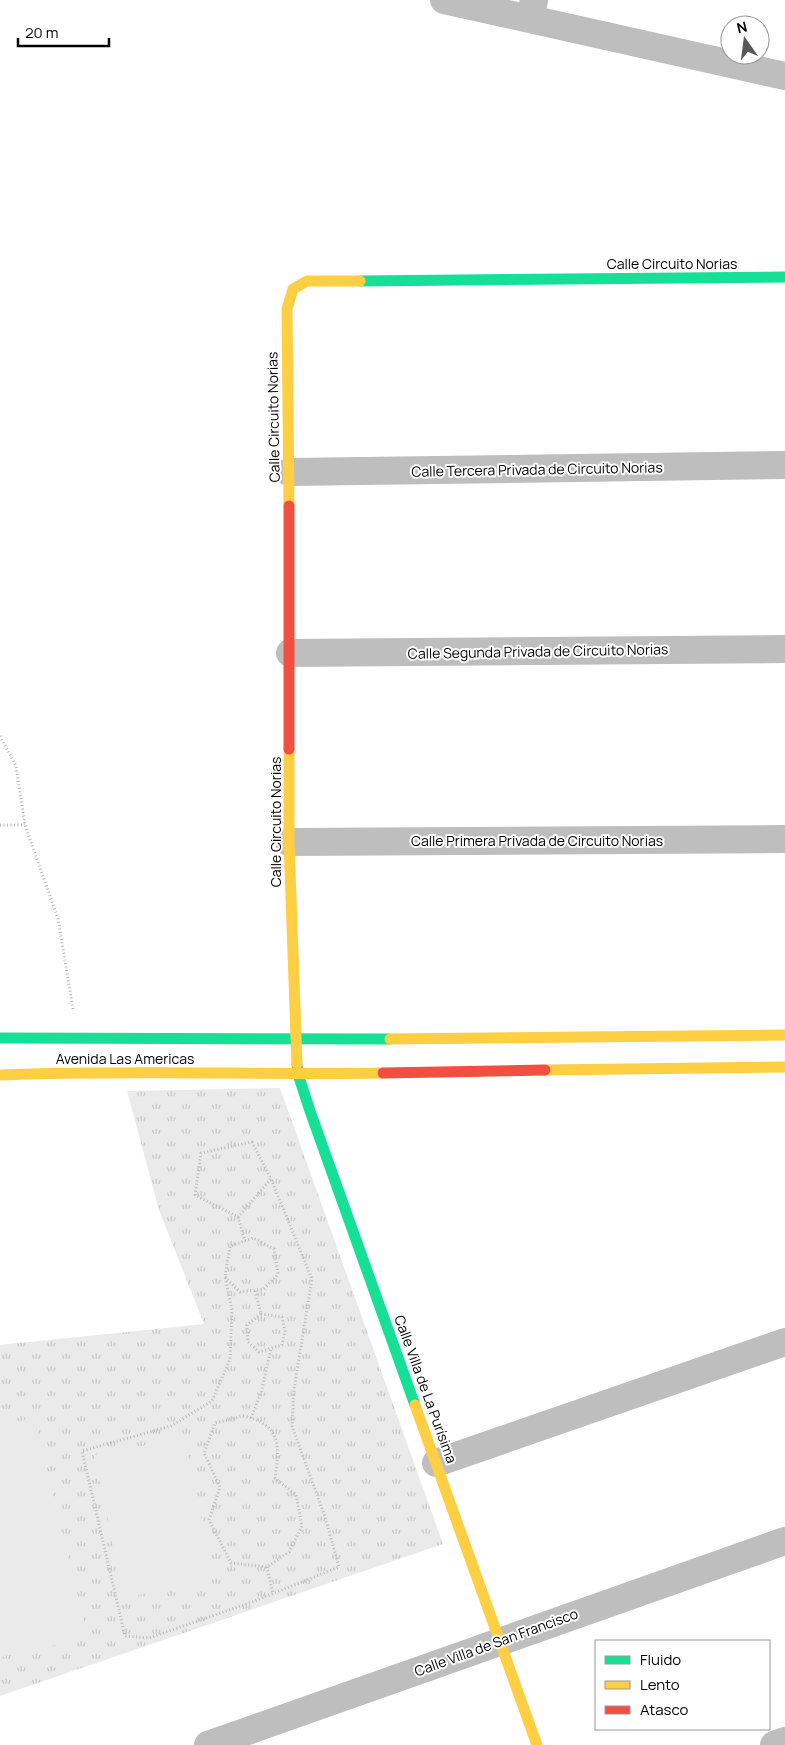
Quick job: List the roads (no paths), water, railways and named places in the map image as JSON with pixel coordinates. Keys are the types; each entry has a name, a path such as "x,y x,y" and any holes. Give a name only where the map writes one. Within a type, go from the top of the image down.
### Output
{"street":[{"path":"444,0 532,9 785,76"},
{"name":"Calle Circuito Norias","path":"295,1040 289,842 290,654 287,309 293,289 307,281 785,278"},
{"name":"Calle Tercera Privada de Circuito Norias","path":"289,472 785,465"},
{"name":"Calle Segunda Privada de Circuito Norias","path":"290,654 785,649"},
{"name":"Calle Primera Privada de Circuito Norias","path":"289,842 785,839"},
{"name":"Avenida Las Americas","path":"0,1038 295,1040 785,1035"},
{"name":"Calle Villa de La Purísima","path":"295,1040 298,1074 310,1112 537,1745"},
{"name":"Avenida Las Americas","path":"0,1075 80,1072 251,1072 298,1074 785,1067"},
{"path":"436,1463 785,1342"},
{"name":"Calle Villa de San Francisco","path":"208,1745 785,1540"},
{"path":"774,1745 785,1741"}]}
